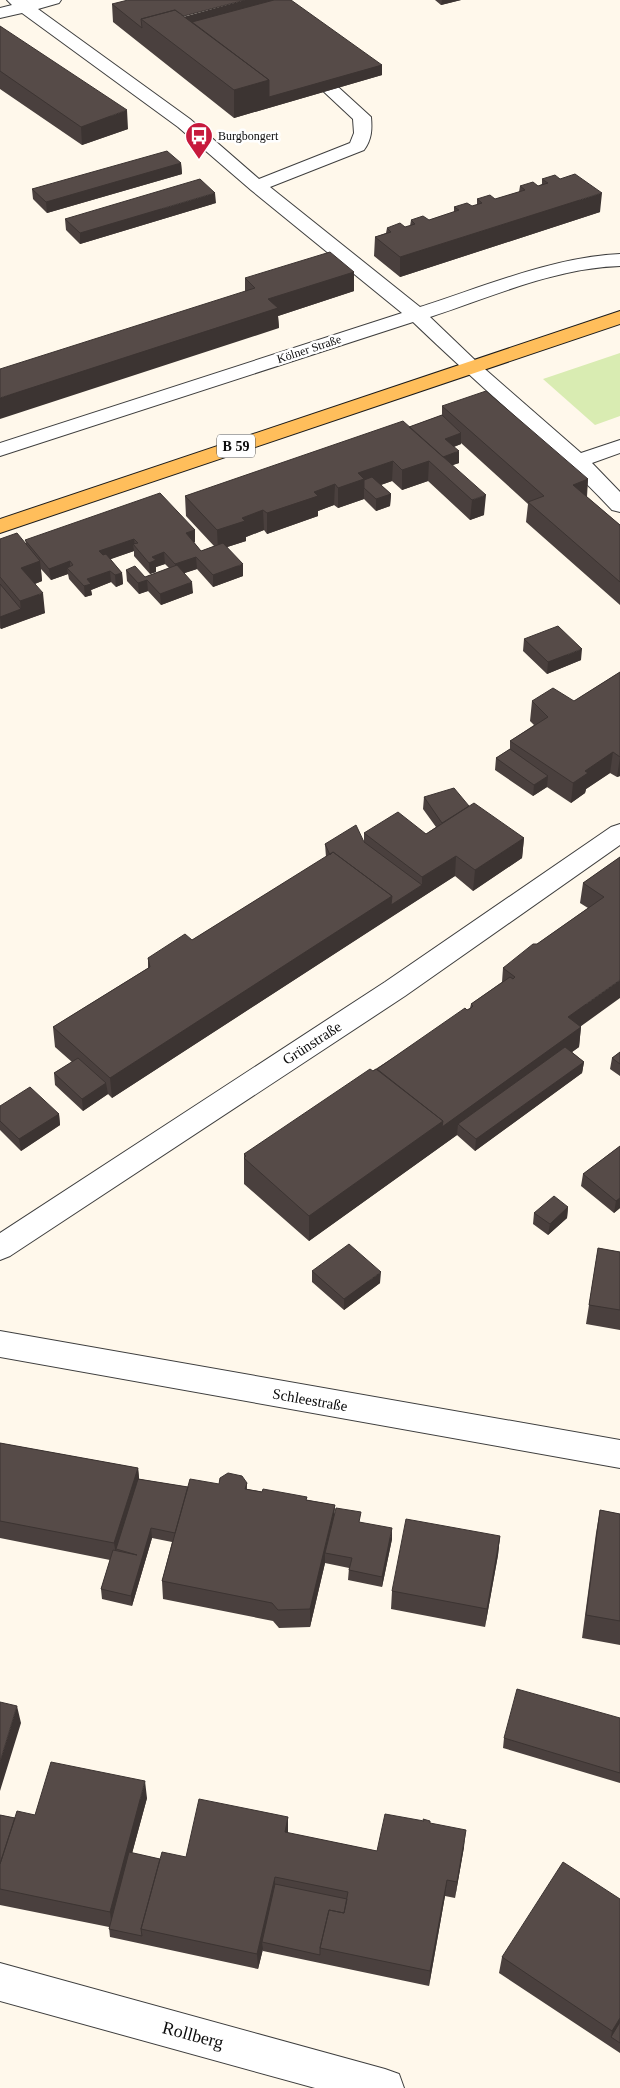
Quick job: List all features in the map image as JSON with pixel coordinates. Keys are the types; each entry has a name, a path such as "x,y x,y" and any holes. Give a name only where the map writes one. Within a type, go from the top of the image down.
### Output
{"main road":[{"name":"B 59","path":"0,526 620,317"}],"street":[{"path":"0,13 19,3 53,0"},
{"path":"19,3 184,123 257,186 416,314 471,366 578,461 620,505"},
{"path":"257,186 358,146 363,133 362,118 331,90"},
{"name":"Kölner Straße","path":"0,450 529,278 593,261 620,260"},
{"path":"578,461 620,446"},
{"name":"Grünstraße","path":"0,1248 394,989 620,833"},
{"name":"Schleestraße","path":"0,1344 620,1454"},
{"name":"Rollberg","path":"0,1982 385,2088"}],"green space":[{"path":"620,353 620,416 595,425 543,379"}],"building":[{"path":"128,0 245,0 184,16 175,10 141,19 142,28 112,4"},
{"path":"274,0 291,0 382,65 269,97 269,80 192,22"},
{"path":"175,10 269,80 234,90 141,19"},
{"path":"0,26 127,110 81,127 0,71"},
{"path":"167,151 181,163 46,202 32,189"},
{"path":"575,174 602,193 400,257 375,237 391,232 387,228 400,223 405,227 415,224 411,220 423,216 429,220 459,210 454,207 467,203 472,206 482,203 477,199 490,195 495,199 525,190 520,186 533,182 538,186 548,183 542,179 555,175 560,179"},
{"path":"200,179 215,193 80,233 65,219"},
{"path":"330,252 354,272 268,299 278,308 0,398 0,369 255,288 245,278"},
{"path":"486,391 588,479 573,485 620,525 620,582 528,502 544,496 442,406"},
{"path":"442,415 461,433 445,439 459,451 443,457 409,427"},
{"path":"403,421 486,495 472,500 429,461 402,470 393,461 358,473 364,479 338,488 335,484 314,492 318,496 267,513 263,510 242,518 245,521 217,530 185,496"},
{"path":"372,477 391,494 376,499 364,488 364,480"},
{"path":"160,493 195,530 186,533 201,551 223,543 243,564 213,575 196,557 175,564 164,552 152,557 156,560 149,563 133,544 138,543 134,539 99,551 103,555 106,554 122,573 115,575 110,571 87,579 91,584 84,586 67,568 73,565 70,561 49,569 25,540"},
{"path":"17,533 40,561 21,568 43,593 20,601 0,577 0,539"},
{"path":"177,565 192,582 160,594 147,580 138,583 126,570 135,566 145,577"},
{"path":"0,584 21,609 0,617"},
{"path":"558,626 582,649 548,662 524,639"},
{"path":"620,672 620,757 613,752 585,771 588,773 573,783 510,741 548,717 532,701 553,688 574,701"},
{"path":"510,749 548,776 534,785 496,758"},
{"path":"454,788 469,806 442,823 424,797"},
{"path":"474,803 524,838 475,870 456,856 422,877 364,833 398,812 426,834"},
{"path":"356,825 364,842 422,885 391,905 392,896 333,852 330,855 325,844"},
{"path":"333,852 392,896 110,1078 53,1027 150,967 148,958 185,934 192,940"},
{"path":"620,857 620,980 568,1017 581,1027 442,1127 443,1121 377,1069 465,1008 467,1010 471,1008 473,1006 471,1004 510,977 513,979 515,977 503,968 533,944 537,944 604,897 583,883"},
{"path":"565,1047 584,1062 476,1139 458,1124"},
{"path":"620,1052 620,1064 612,1058"},
{"path":"78,1058 106,1083 82,1099 54,1073"},
{"path":"370,1069 373,1071 376,1069 443,1121 309,1216 244,1158 246,1156 244,1154"},
{"path":"30,1087 59,1114 19,1139 0,1121 0,1106"},
{"path":"620,1146 620,1198 616,1201 583,1174"},
{"path":"554,1196 568,1207 550,1224 534,1213"},
{"path":"349,1244 381,1272 344,1299 312,1271"},
{"path":"598,1248 620,1252 620,1310 589,1305"},
{"path":"0,1443 138,1468 114,1543 0,1521"},
{"path":"228,1473 242,1476 247,1483 245,1489 262,1492 263,1489 307,1497 306,1500 335,1505 310,1609 278,1610 272,1603 162,1581 190,1479 219,1484 220,1478"},
{"path":"138,1479 188,1487 175,1533 151,1528 131,1596 101,1589 113,1550 137,1555 116,1549"},
{"path":"336,1508 361,1512 359,1522 392,1528 382,1577 349,1570 352,1558 325,1553"},
{"path":"600,1510 620,1514 620,1621 586,1615"},
{"path":"406,1519 500,1536 487,1609 392,1591"},
{"path":"517,1689 620,1718 620,1773 504,1738"},
{"path":"0,1702 17,1706 0,1762"},
{"path":"51,1762 145,1781 110,1912 0,1889 0,1864 17,1811 35,1815"},
{"path":"199,1799 288,1817 285,1832 377,1851 385,1814 424,1821 423,1819 430,1821 430,1823 466,1830 457,1882 447,1880 430,1971 320,1948 329,1910 344,1913 348,1892 275,1877 257,1954 141,1929 162,1852 186,1857"},
{"path":"0,1815 15,1818 0,1864"},
{"path":"129,1852 160,1859 141,1929 142,1936 109,1929"},
{"path":"563,1862 620,1899 620,2018 612,2031 502,1957"},
{"path":"275,1884 347,1899 344,1913 329,1910 320,1955 262,1942"},
{"path":"620,2022 620,2043 611,2037"}],"place":[{"name":"Burgbongert","path":"199,160"}]}
